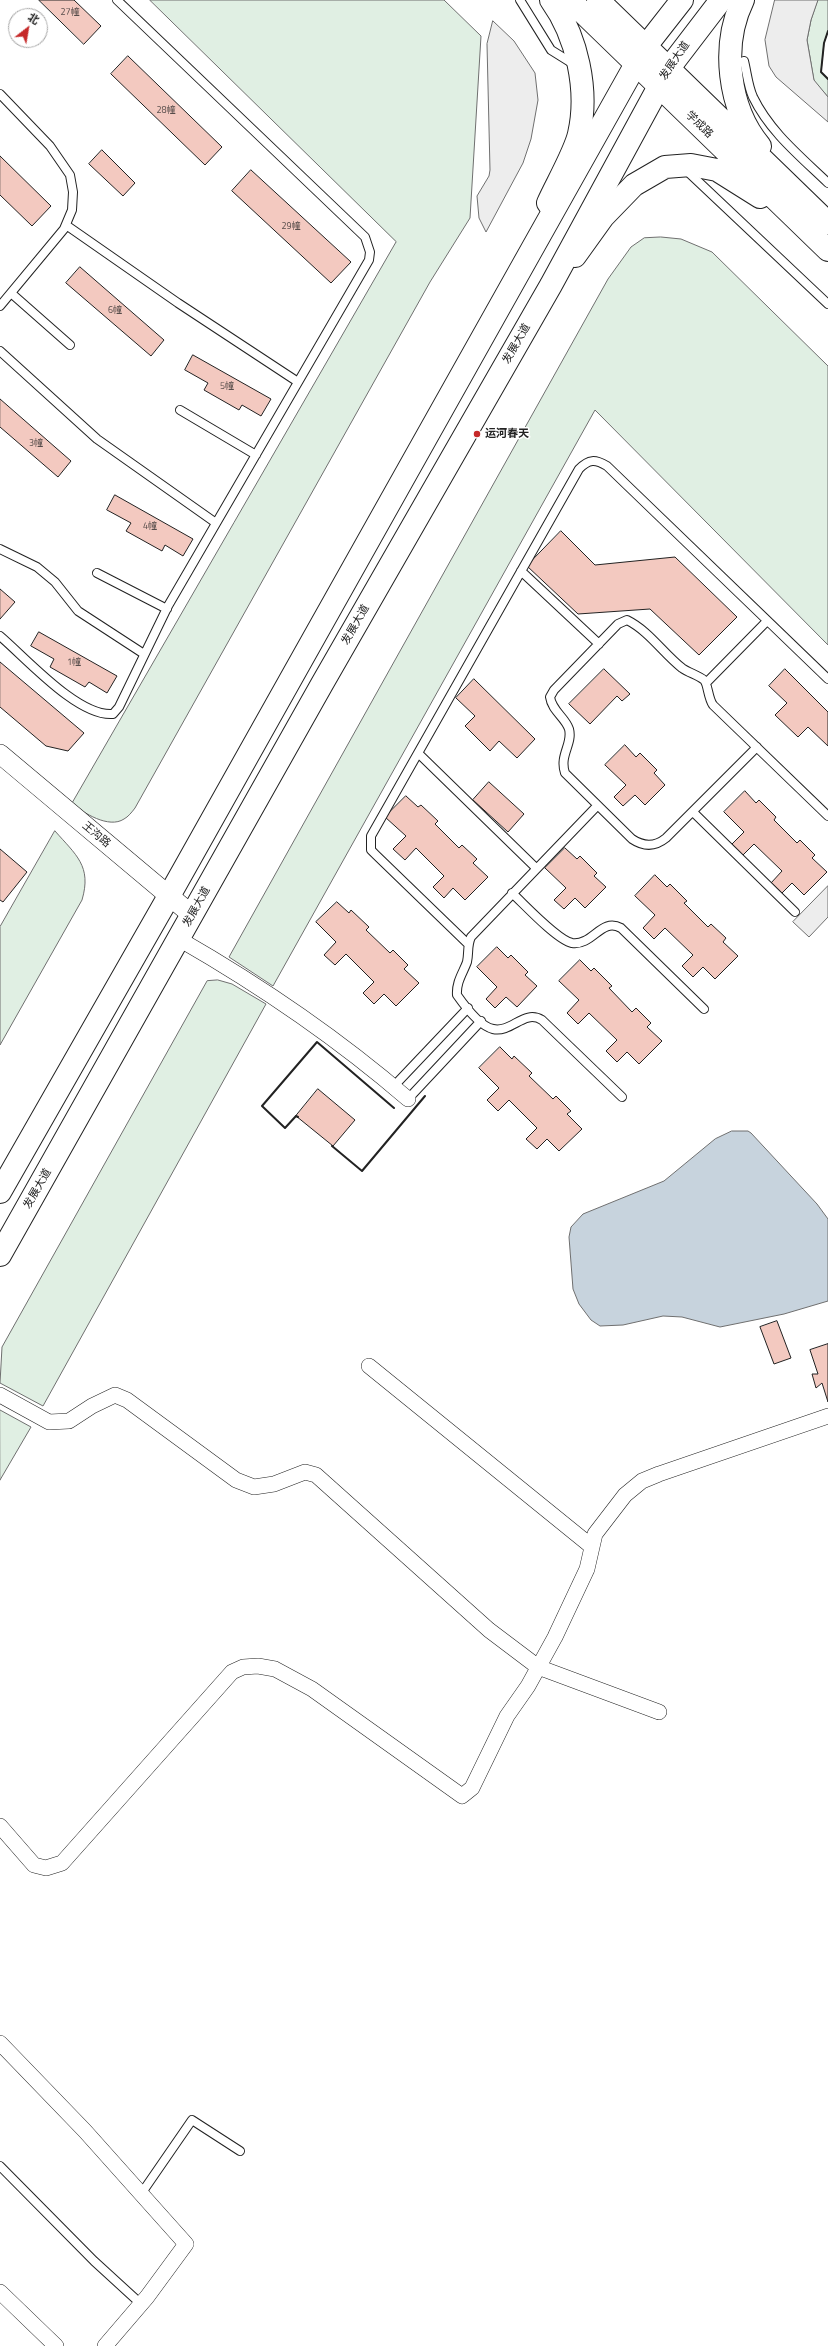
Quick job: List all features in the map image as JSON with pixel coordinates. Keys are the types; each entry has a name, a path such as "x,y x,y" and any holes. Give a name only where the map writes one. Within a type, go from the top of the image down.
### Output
{"main road":[{"path":"512,284 579,134 582,107 576,49 562,14 551,0"},
{"name":"学成路","path":"570,0 641,55 664,77 803,212 828,250"},
{"name":"学成路","path":"598,0 641,55"},
{"path":"0,1192 169,896 641,55 682,0"},
{"name":"发展大道","path":"0,1255 322,684 541,302 664,77 721,0"},
{"path":"743,0 731,43 734,94 755,140 803,212"},
{"path":"541,302 603,217 634,185 665,167 691,165 717,170 803,212"},
{"name":"学成路","path":"803,212 828,223"}],"street":[{"name":"王沟路","path":"0,754 192,915"},
{"path":"179,939 236,971 320,1028 408,1099"},
{"path":"369,1366 591,1546"},
{"path":"0,1395 49,1422 69,1421 92,1406 115,1395 127,1400 236,1480 254,1487 274,1484 305,1472 316,1475 489,1630 538,1667 659,1712"},
{"path":"0,1826 34,1865 46,1868 62,1863 232,1672 243,1667 258,1666 275,1669 312,1689 462,1796 472,1788 507,1716 528,1686 538,1667 587,1569 591,1546 595,1534 605,1518 625,1495 642,1481 659,1474 828,1416"},
{"path":"0,2043 85,2131 186,2244 141,2304 104,2346"},
{"path":"0,2292 56,2346"}],"lane":[{"path":"0,636 28,660 44,678 102,715 113,714 119,706 167,609 369,260 369,244 365,237 117,0"},
{"path":"520,0 551,50 579,67"},
{"path":"744,61 753,96 766,120 781,138 828,183"},
{"path":"0,94 50,146 70,175 73,192 72,210 66,225 0,306"},
{"path":"681,165 722,201 828,304"},
{"path":"66,225 178,303 298,382"},
{"path":"10,293 70,345"},
{"path":"0,351 98,439 216,523"},
{"path":"180,410 256,455"},
{"path":"468,944 376,855 369,842 371,836 579,469 587,461 596,460 607,466 828,679"},
{"path":"0,549 37,567 55,582 78,611 144,654"},
{"path":"521,571 599,644"},
{"path":"97,573 167,609"},
{"path":"706,683 683,669 637,624 627,620 618,624 554,690 550,697 555,711 569,729 569,736 564,753 563,765 565,773 632,839 640,844 659,844 757,748"},
{"path":"706,683 767,620"},
{"path":"706,683 708,697 713,705 828,816"},
{"path":"418,753 536,868"},
{"path":"597,806 476,930 468,944 467,961 456,988 457,995 468,1008 481,1021 493,1029 510,1027 522,1019 537,1017 622,1097"},
{"path":"693,812 795,912"},
{"path":"512,893 567,941 580,943 587,941 605,926 610,925 621,928 704,1009"},
{"path":"393,1087 468,1008"},
{"path":"408,1099 481,1021"},
{"path":"141,2194 192,2120 240,2151"},
{"path":"0,2166 94,2261 141,2304"}],"green space":[{"path":"150,0 444,0 481,36 470,218 430,282 135,808 125,818 118,822 111,822 89,815 72,803 396,242"},
{"path":"818,0 828,0 828,31 824,43 821,72 828,79 828,97 814,81 807,40 811,20"},
{"path":"661,237 681,239 712,252 828,366 828,645 595,410 273,986 229,957 608,279 631,247 644,238"},
{"path":"55,831 80,862 85,878 85,888 82,900 0,1045 0,927"},
{"path":"218,980 232,984 266,1004 43,1406 0,1383 2,1347 207,981"},
{"path":"0,1410 31,1427 0,1480"}],"shaded area":[{"path":"775,0 818,0 811,20 807,40 814,80 828,97 828,122 776,77 769,66 765,40"},
{"path":"493,21 514,41 535,73 538,100 531,139 523,163 486,232 479,218 477,196 489,176 490,170 487,44"},
{"path":"828,886 828,917 809,937 793,922"},
{"path":"732,1131 748,1131 751,1133 817,1204 828,1219 828,1301 784,1314 720,1327 682,1317 663,1316 623,1325 600,1326 591,1320 579,1304 573,1289 569,1237 571,1227 583,1214 664,1181 715,1139"}],"building":[{"path":"39,0 74,0 101,26 84,44"},
{"path":"128,56 222,147 205,165 111,74"},
{"path":"102,150 135,183 123,196 89,164"},
{"path":"0,156 51,206 32,226 0,195"},
{"path":"251,170 351,262 331,283 232,191"},
{"path":"80,267 164,340 151,356 66,283"},
{"path":"193,355 271,399 261,416 242,405 239,410 204,390 208,383 185,370"},
{"path":"0,399 71,461 58,477 0,427"},
{"path":"115,495 193,539 183,556 165,545 162,551 126,531 131,523 107,510"},
{"path":"561,531 595,565 675,557 737,617 699,655 650,609 578,614 527,566"},
{"path":"0,589 15,602 0,619"},
{"path":"39,632 117,676 107,693 89,682 85,687 50,667 54,659 31,646"},
{"path":"0,662 84,733 68,751 46,746 0,707"},
{"path":"604,669 630,694 622,701 617,696 590,724 569,704"},
{"path":"785,669 828,712 828,746 808,727 798,737 775,715 787,703 769,686"},
{"path":"474,679 535,739 517,758 499,741 490,751 465,726 475,716 456,698"},
{"path":"625,745 636,757 640,753 657,770 654,773 665,785 645,805 635,795 623,806 614,797 626,785 605,765"},
{"path":"489,782 524,814 508,832 473,800"},
{"path":"745,791 756,803 759,800 776,817 774,820 797,843 800,840 815,855 812,858 827,872 804,895 792,883 782,893 771,883 782,871 754,844 743,855 732,844 744,832 724,812"},
{"path":"406,796 418,807 421,805 438,821 435,824 459,848 462,845 477,859 473,863 488,877 465,900 453,888 444,898 433,887 444,876 416,848 405,860 393,849 406,836 385,817"},
{"path":"565,848 577,859 580,856 597,873 594,876 606,887 585,908 575,898 564,909 554,900 566,888 545,868"},
{"path":"0,849 27,872 3,902 0,900"},
{"path":"655,875 667,887 670,884 687,901 684,903 708,927 711,924 726,938 723,942 738,956 715,979 703,967 693,977 682,966 693,955 665,928 654,939 643,928 655,915 635,896"},
{"path":"337,902 349,913 351,910 369,927 366,930 390,953 393,950 408,965 404,969 419,983 396,1006 384,994 374,1004 363,993 374,982 346,954 335,965 324,955 336,942 316,922"},
{"path":"497,947 508,958 511,955 528,972 525,975 537,986 517,1007 506,997 495,1008 486,999 497,987 477,967"},
{"path":"580,960 591,971 594,968 612,986 609,988 632,1012 636,1008 651,1023 647,1027 662,1041 639,1064 627,1052 617,1062 606,1051 617,1040 589,1013 578,1024 567,1013 579,1000 559,981"},
{"path":"500,1047 512,1059 514,1056 532,1073 529,1076 553,1099 556,1096 571,1111 567,1114 582,1129 559,1151 547,1139 537,1149 526,1139 537,1128 509,1100 498,1111 487,1100 499,1088 479,1068"},
{"path":"318,1089 355,1120 333,1146 296,1116"},
{"path":"777,1321 791,1358 774,1364 760,1327"},
{"path":"828,1344 828,1402 822,1383 816,1388 812,1374 818,1374 810,1350"}],"wall":[{"path":"828,31 824,43 821,72 828,79"},
{"path":"298,1117 296,1116 285,1128 262,1106 317,1042 394,1108"},
{"path":"332,1146 362,1171 425,1096"}],"place":[{"name":"运河春天","path":"477,434"}]}
